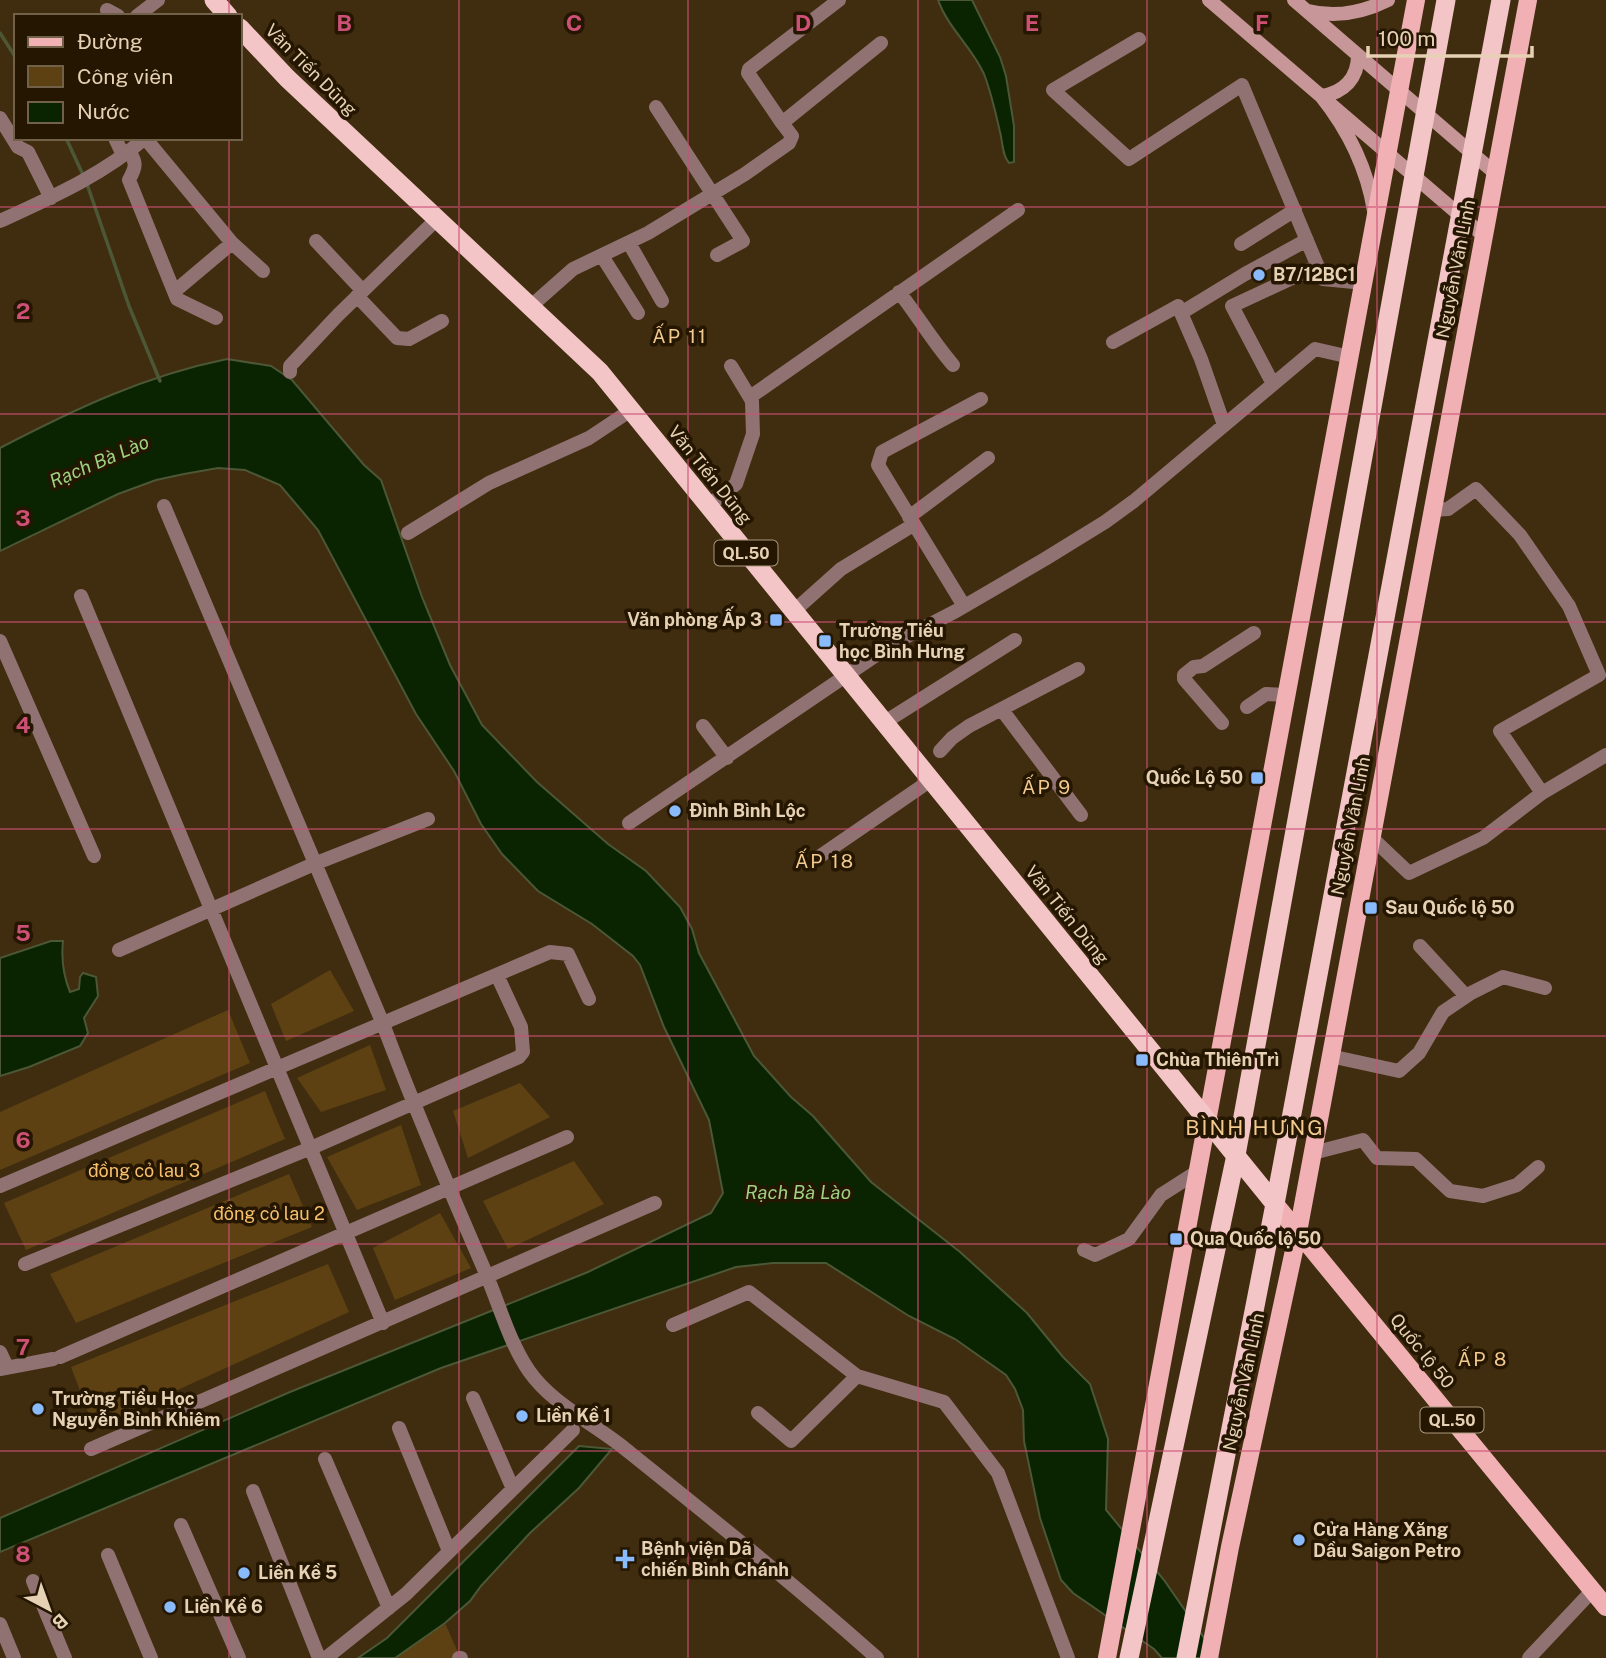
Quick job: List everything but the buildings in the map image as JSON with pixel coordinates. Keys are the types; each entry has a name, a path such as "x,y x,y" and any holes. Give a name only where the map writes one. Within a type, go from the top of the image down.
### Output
{"highway":[{"path":"214,0 226,14"},
{"path":"1130,1654 1236,1155 1446,0"},
{"name":"Nguyễn Văn Linh","path":"1186,1658 1275,1204 1501,0"},
{"name":"Văn Tiến Dũng","path":"242,37 600,372 1208,1119"},
{"name":"Quốc lộ 50","path":"1208,1119 1275,1204"}],"main road":[{"path":"1209,0 1484,236"},
{"path":"1299,5 1342,14 1366,9 1388,0"},
{"path":"1109,1652 1416,0"},
{"name":"Nguyễn Văn Linh","path":"1209,1658 1298,1232 1528,0"},
{"path":"1299,5 1495,173"},
{"path":"1321,96 1336,93 1349,83 1356,70 1358,55"},
{"path":"1321,96 1342,124 1357,154 1369,186 1376,219"},
{"name":"Quốc lộ 50","path":"1275,1204 1606,1607"},
{"path":"1209,1545 1230,1548"}],"street":[{"path":"140,14 158,0"},
{"path":"812,0 819,14"},
{"path":"530,307 573,269 648,233 745,174 789,143 792,136 748,74 749,69 839,0"},
{"path":"1139,40 1053,90 1129,159 1242,85 1323,279 1364,283"},
{"path":"782,123 881,43"},
{"path":"656,107 743,241 717,255"},
{"path":"0,118 18,147 28,152 55,196"},
{"path":"116,140 136,161 130,180 177,299 216,318"},
{"path":"0,221 55,196 107,166 142,140"},
{"path":"147,140 232,243 263,271"},
{"path":"750,397 1018,210"},
{"path":"1241,244 1295,210"},
{"path":"290,372 290,366 437,219"},
{"path":"1181,313 1307,240"},
{"path":"316,241 397,338 409,339 442,321"},
{"path":"176,291 232,243"},
{"path":"629,243 662,300"},
{"path":"602,256 638,313"},
{"path":"1273,384 1232,306 1318,266"},
{"path":"899,292 933,342 953,365"},
{"path":"1113,342 1178,306 1224,425"},
{"path":"629,823 894,643 964,606 1105,522 1134,501 1315,349 1350,357"},
{"path":"708,506 736,484 753,434 752,401 731,366"},
{"path":"964,606 878,465 882,452 981,399"},
{"path":"408,533 489,483 589,438 631,410"},
{"path":"794,611 841,569 911,521 988,458"},
{"path":"1432,510 1448,509 1476,489 1520,535 1569,606 1599,675 1500,731 1542,793"},
{"path":"164,506 383,1024 412,1102 488,1277 515,1348 530,1372 556,1399 600,1428 798,1588 877,1658"},
{"path":"81,596 383,1322"},
{"path":"1223,723 1184,679 1184,675 1254,633"},
{"path":"885,722 1015,640"},
{"path":"0,641 94,856"},
{"path":"940,751 969,726 1078,669"},
{"path":"1247,707 1266,694 1288,695"},
{"path":"1002,710 1080,815"},
{"path":"702,726 727,758"},
{"path":"1371,837 1409,873 1483,838 1542,793 1606,755"},
{"path":"816,859 931,780"},
{"path":"119,950 314,864 428,819"},
{"path":"1420,946 1465,996"},
{"path":"0,1186 550,952 568,954 589,999"},
{"path":"25,1264 311,1148 519,1057 523,1052 521,1027 496,975"},
{"path":"1330,1056 1399,1071 1419,1053 1443,1012 1465,996 1503,977 1545,988"},
{"path":"0,1352 3,1368 56,1358 567,1138"},
{"path":"1313,1153 1363,1140 1377,1158 1416,1159 1450,1191 1483,1196 1517,1185 1538,1167"},
{"path":"1084,1250 1095,1255 1129,1239 1161,1195 1200,1170"},
{"path":"91,1449 655,1203"},
{"path":"673,1325 749,1292 857,1376 944,1402 999,1473 1068,1658"},
{"path":"758,1413 791,1441 857,1376"},
{"path":"472,1398 513,1489"},
{"path":"399,1428 449,1551"},
{"path":"326,1658 389,1608 573,1430"},
{"path":"325,1459 389,1608"},
{"path":"253,1491 319,1658"},
{"path":"181,1525 240,1658"},
{"path":"108,1555 151,1658"},
{"path":"33,1581 65,1658"},
{"path":"1528,1658 1592,1591"},
{"path":"0,1624 14,1658"}],"green space":[{"path":"330,970 354,1011 286,1041 271,1004"},
{"name":"đồng cỏ lau 3","path":"228,1010 250,1063 0,1170 0,1112"},
{"path":"370,1045 386,1090 321,1112 297,1078"},
{"path":"520,1083 550,1117 468,1158 453,1111"},
{"name":"đồng cỏ lau 3","path":"265,1091 285,1139 26,1250 4,1203"},
{"path":"401,1125 421,1185 357,1210 327,1157"},
{"path":"574,1161 604,1204 508,1249 483,1201"},
{"name":"đồng cỏ lau 2","path":"289,1174 312,1227 76,1323 50,1274"},
{"path":"440,1213 471,1268 395,1300 373,1248"},
{"path":"328,1264 349,1312 94,1428 71,1367"},
{"path":"445,1623 460,1657 395,1658"}],"water":[{"path":"938,0 972,0 1000,57 1006,76 1014,126 1014,162 1009,163 1005,156 984,74"},
{"name":"Rạch Bà Lào","path":"227,359 271,366 292,380 364,465 381,480 422,597 450,665 482,725 537,782 608,844 646,871 680,907 692,929 699,953 754,1056 791,1097 813,1116 871,1182 960,1252 1027,1313 1063,1357 1090,1384 1108,1439 1106,1510 1164,1580 1218,1658 1162,1658 1154,1649 1073,1593 1061,1580 1040,1518 1024,1441 1023,1410 1006,1375 955,1339 909,1316 826,1263 773,1263 736,1267 441,1368 0,1552 0,1518 290,1392 588,1272 711,1213 723,1193 709,1120 664,1027 640,965 633,956 592,924 538,891 502,854 481,824 454,771 416,714 318,530 280,485 245,470 218,468 156,480 118,494 0,551 0,448 55,420 138,384"},
{"path":"51,941 63,941 63,967 70,992 79,989 83,973 96,977 98,996 84,1018 88,1033 80,1046 0,1076 0,958"},
{"path":"579,1446 612,1449 579,1488 530,1533 470,1601 445,1623 395,1658 358,1658 387,1638"}],"waterway":[{"path":"0,33 14,55"},
{"path":"67,140 84,177"},
{"path":"87,184 129,306 160,381"}],"place":[{"name":"B7/12BC1","path":"1259,275"},
{"name":"Văn phòng Ấp 3","path":"776,620"},
{"name":"Trường Tiểu học Bình Hưng","path":"825,641"},
{"name":"Quốc Lộ 50","path":"1257,778"},
{"name":"Đình Bình Lộc","path":"675,811"},
{"name":"Sau Quốc lộ 50","path":"1371,908"},
{"name":"Chùa Thiên Trì","path":"1142,1060"},
{"name":"Qua Quốc lộ 50","path":"1176,1239"},
{"name":"Trường Tiểu Học Nguyễn Bỉnh Khiêm","path":"38,1409"},
{"name":"Liền Kề 1","path":"522,1416"},
{"name":"Cửa Hàng Xăng Dầu Saigon Petro","path":"1299,1540"},
{"name":"Bệnh viện Dã chiến Bình Chánh","path":"625,1559"},
{"name":"Liền Kề 5","path":"244,1573"},
{"name":"Liền Kề 6","path":"170,1607"}],"district":[{"name":"ẤP 11","path":"680,336"},
{"name":"ẤP 9","path":"1047,787"},
{"name":"ẤP 18","path":"825,861"},
{"name":"BÌNH HƯNG","path":"1255,1128"},
{"name":"ẤP 8","path":"1483,1359"}]}
